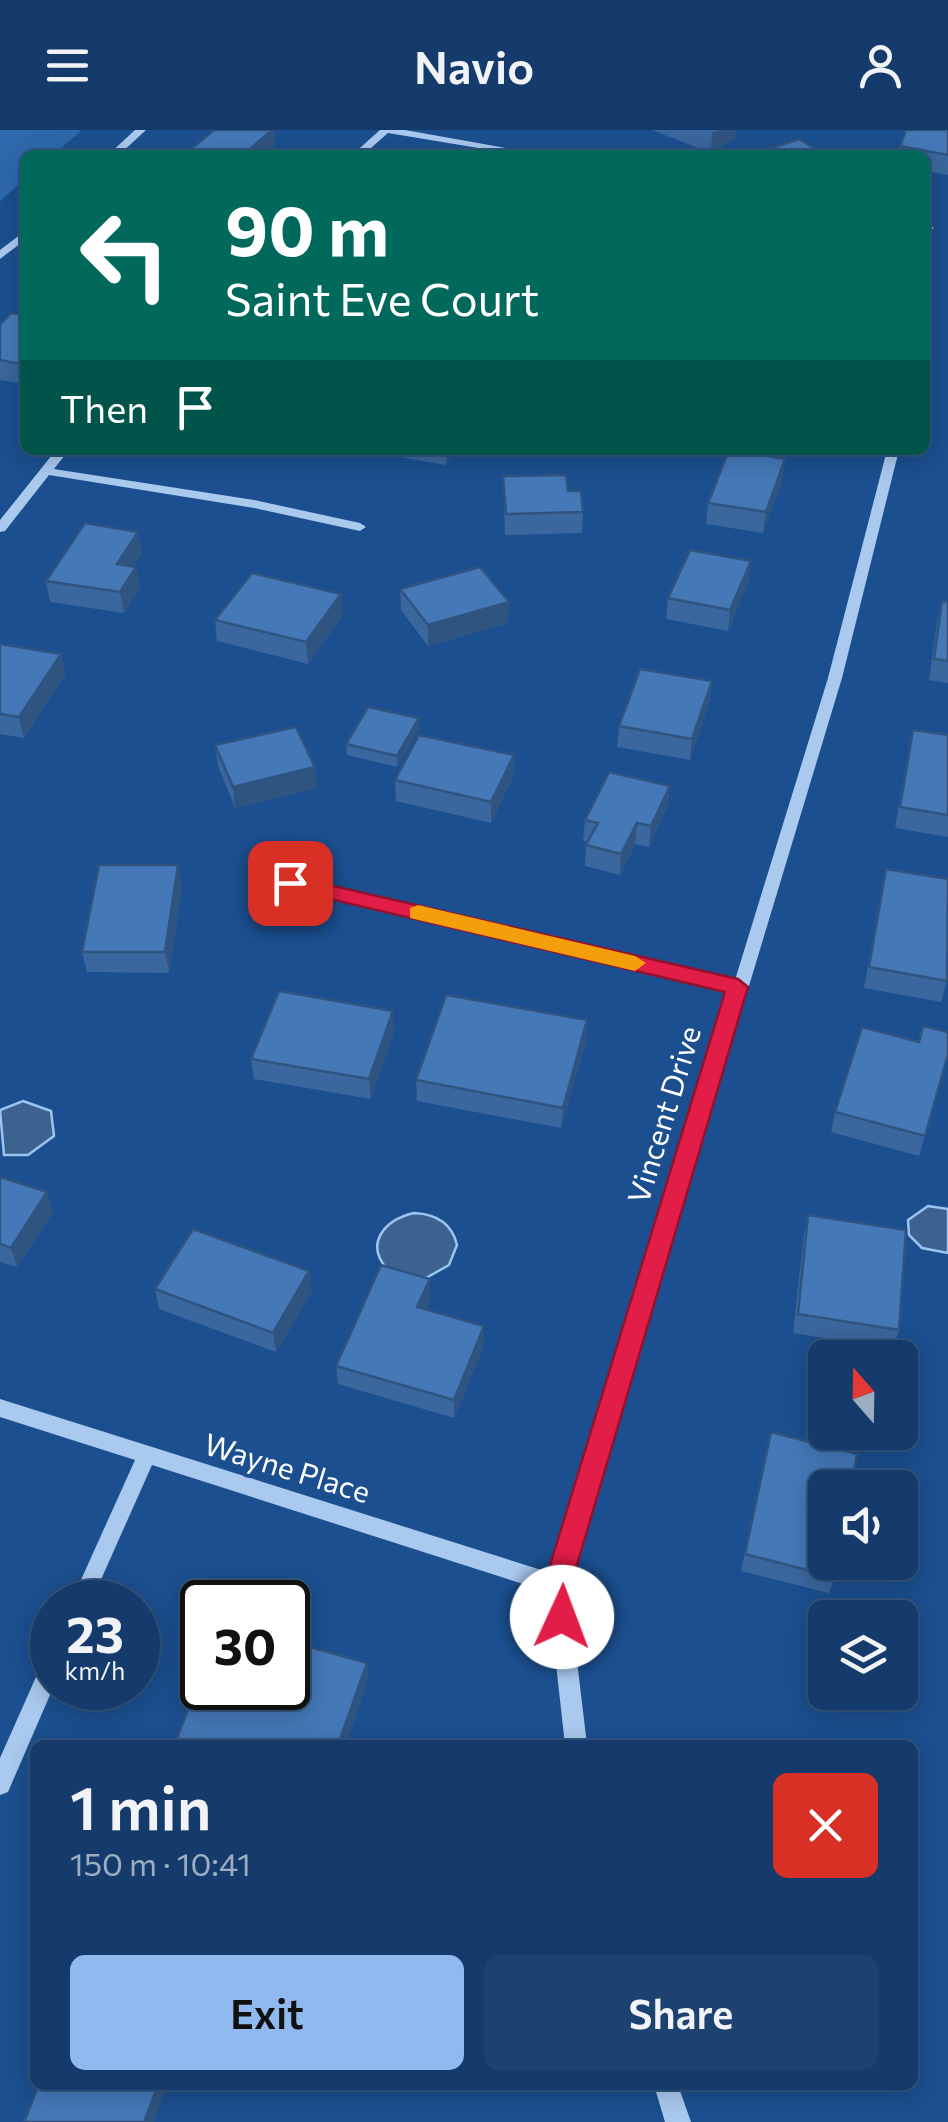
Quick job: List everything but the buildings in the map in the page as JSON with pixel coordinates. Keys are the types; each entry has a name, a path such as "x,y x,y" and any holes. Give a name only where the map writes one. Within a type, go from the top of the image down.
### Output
{"street":[{"path":"119,150 141,130"},
{"path":"363,150 387,130 509,150"},
{"path":"0,256 20,238"},
{"path":"0,528 58,455"},
{"name":"Vincent Drive","path":"575,1740 558,1585 834,678 893,455"},
{"path":"44,471 254,504 360,527"},
{"path":"290,883 738,987"},
{"name":"Wayne Place","path":"0,1408 558,1585"},
{"path":"91,1580 146,1456"},
{"path":"0,1784 33,1710"},
{"path":"668,2090 678,2122"}],"shaded area":[{"path":"0,130 82,130 59,150 20,150 20,183 0,201"},
{"path":"23,1101 51,1111 54,1136 28,1155 4,1155 0,1110"},
{"path":"928,1206 948,1209 948,1253 922,1248 909,1235 908,1220"},
{"path":"414,1213 442,1221 457,1245 449,1265 426,1278 388,1270 378,1251 386,1227"}],"slow traffic":[{"path":"418,913 635,963"}],"route":[{"path":"290,883 738,987 558,1585 562,1617"}]}
